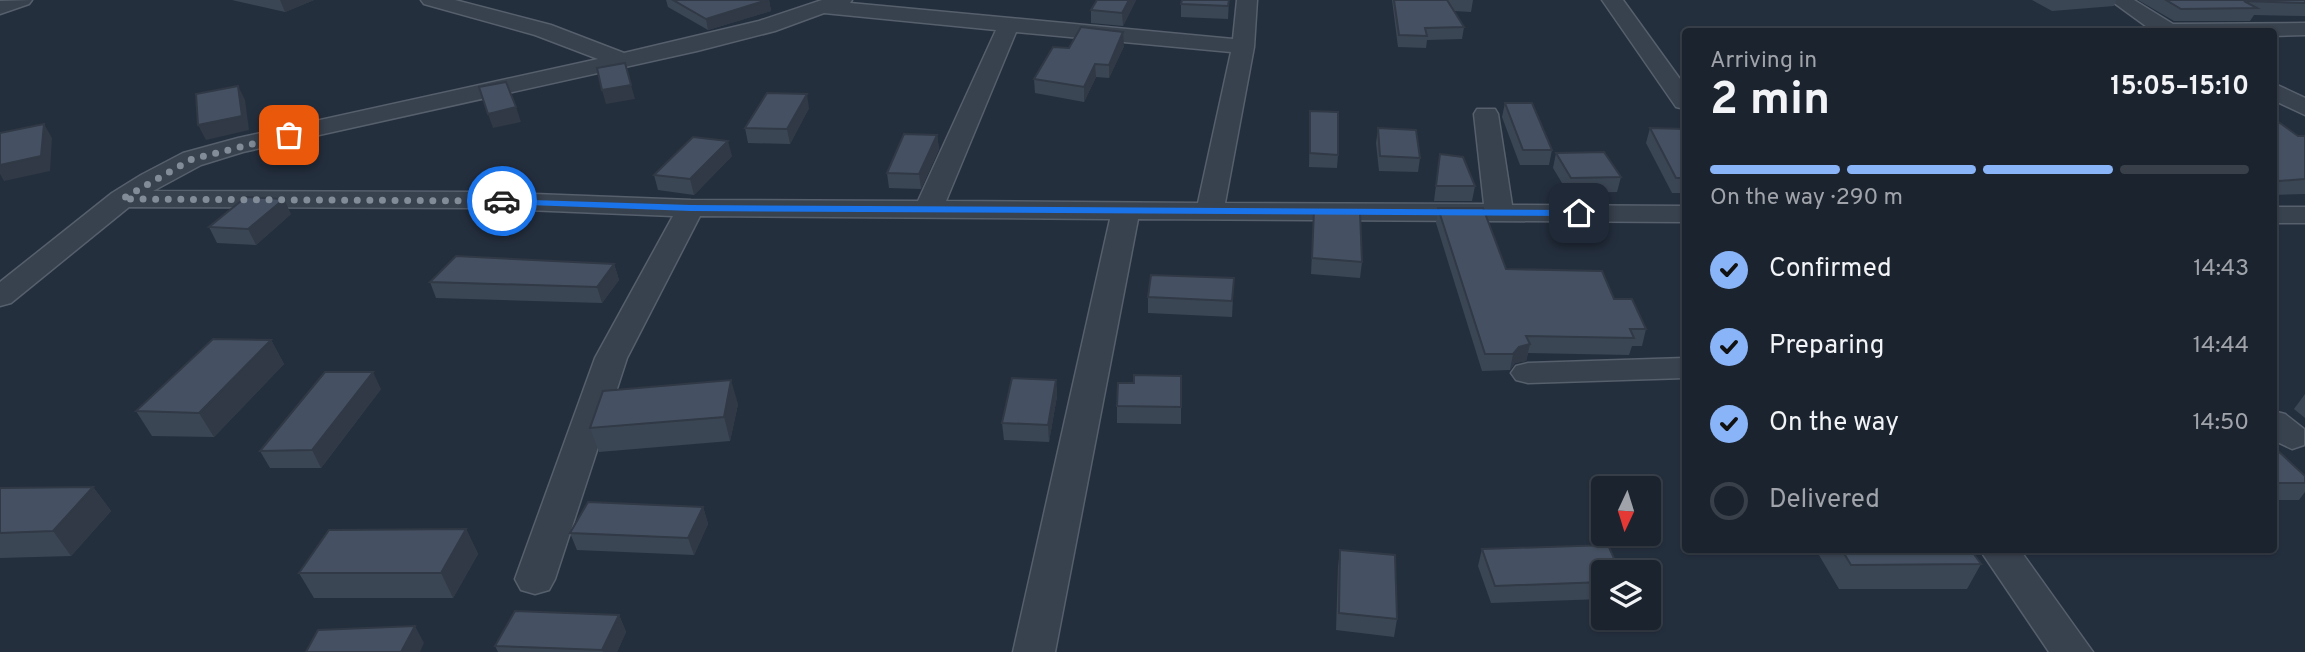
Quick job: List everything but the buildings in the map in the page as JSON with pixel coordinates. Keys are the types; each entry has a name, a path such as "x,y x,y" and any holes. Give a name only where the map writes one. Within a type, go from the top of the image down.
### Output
{"street":[{"path":"0,8 22,0"},
{"path":"431,0 543,30 623,61"},
{"path":"1210,209 1243,47 1247,0"},
{"path":"1612,0 1682,98"},
{"path":"2120,0 2163,28"},
{"path":"0,297 122,199 192,159 238,146 623,61 767,26 834,4 1008,26 1243,47"},
{"path":"929,208 1008,26"},
{"path":"2277,29 2305,29"},
{"path":"2277,92 2305,108"},
{"path":"1486,114 1499,212"},
{"path":"122,199 479,200 691,208 1210,209 1682,214"},
{"path":"535,579 611,358 691,208"},
{"path":"1034,652 1126,209"},
{"path":"2277,215 2305,215"},
{"path":"1528,373 1682,368"},
{"path":"2001,553 2071,652"}],"way so far":[{"path":"289,135 192,159 122,199 502,201"}],"route":[{"path":"502,201 691,208 1579,213"}]}
